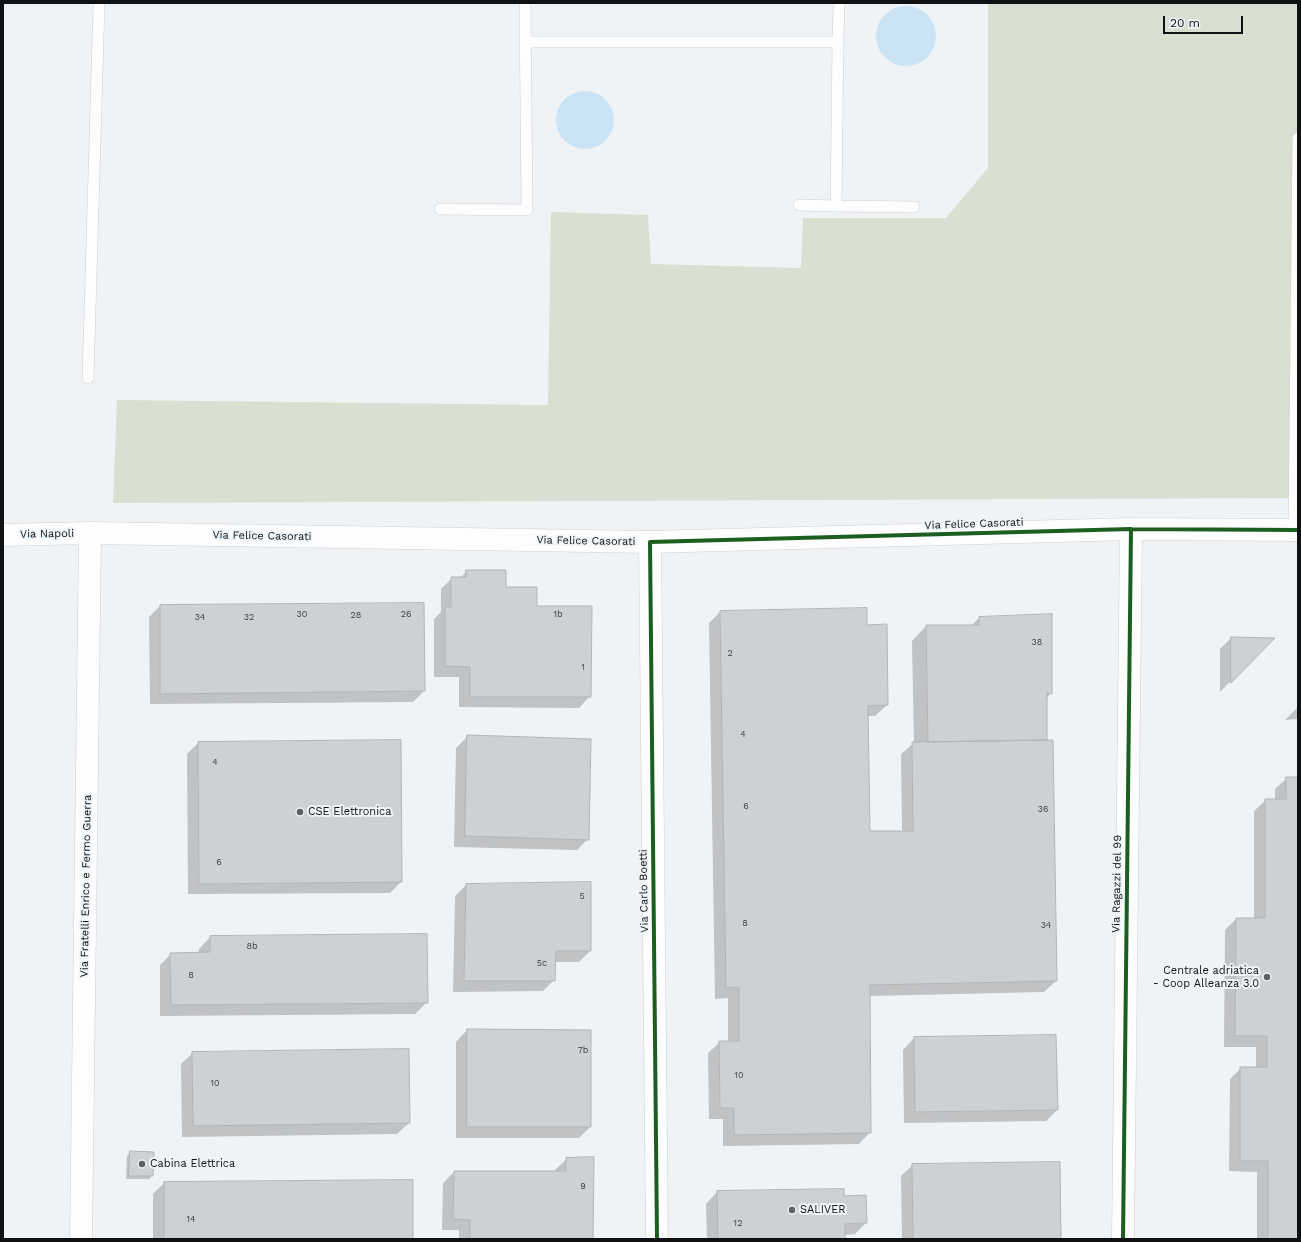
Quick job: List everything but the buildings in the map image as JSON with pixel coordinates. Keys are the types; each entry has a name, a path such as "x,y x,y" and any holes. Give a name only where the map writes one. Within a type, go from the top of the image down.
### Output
{"street":[{"name":"Via Felice Casorati","path":"90,533 650,542 1131,529 1296,530"},
{"name":"Via Ragazzi del 99","path":"1123,1239 1131,529"},
{"name":"Via Napoli","path":"3,534 90,533"},
{"name":"Via Fratelli Enrico e Fermo Guerra","path":"81,1239 90,533"},
{"name":"Via Carlo Boetti","path":"650,542 657,1239"}],"lane":[{"path":"88,378 99,3"},
{"path":"440,210 527,210 525,3"},
{"path":"836,206 839,3"},
{"path":"525,42 838,42"},
{"path":"1296,530 1298,138"},
{"path":"799,205 914,207"}],"shaded area":[{"path":"988,3 1298,3 1298,498 113,503 117,400 548,405 551,212 648,215 651,264 801,268 803,218 946,218 988,168"}],"water":[{"path":"906,6 922,11 927,15 931,20 936,36 931,52 927,57 922,61 906,66 890,61 885,57 881,52 876,36 881,20 885,15 890,11"},
{"path":"585,91 596,93 609,104 612,109 614,120 612,131 601,144 596,147 585,149 574,147 561,136 558,131 556,120 558,109 569,96 574,93"}],"cycle path":[{"path":"657,1239 650,542 1131,529 1298,530"},
{"path":"1123,1239 1131,529"}],"place":[{"name":"CSE Elettronica","path":"300,812"},
{"name":"Centrale adriatica - Coop Alleanza 3.0","path":"1267,977"},
{"name":"Cabina Elettrica","path":"142,1164"},
{"name":"SALIVER","path":"792,1210"}]}
